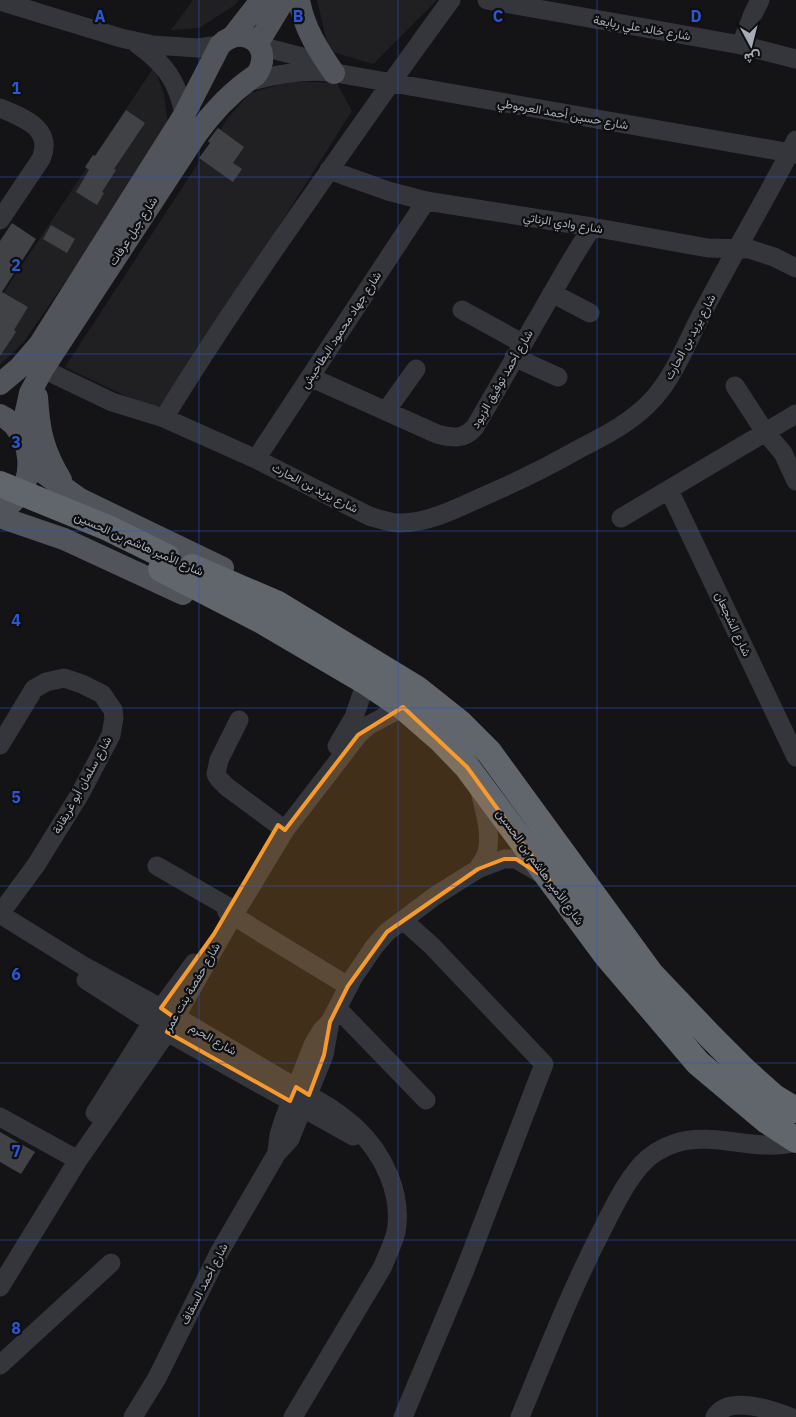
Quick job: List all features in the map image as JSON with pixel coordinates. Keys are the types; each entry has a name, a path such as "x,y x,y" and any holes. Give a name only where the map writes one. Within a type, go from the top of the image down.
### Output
{"highway":[{"name":"شارع الأمير هاشم بن الحسين","path":"0,484 108,528 164,563"},
{"name":"شارع الأمير هاشم بن الحسين","path":"0,498 164,563 270,613 416,688 460,723 489,752 651,974 743,1069 774,1097 796,1110"},
{"name":"شارع الأمير هاشم بن الحسين","path":"270,613 403,707 441,740 477,781 606,955 698,1063 768,1121 796,1141"}],"main road":[{"name":"شارع جبل عرفات","path":"3,382 39,344 184,115 227,40 261,0"},
{"name":"شارع جبل عرفات","path":"21,434 36,382 206,121 224,100 244,83 256,76 262,58 259,45 284,0"},
{"path":"299,0 312,38 332,72"},
{"path":"227,40 245,36 259,45"},
{"path":"3,382 16,390 36,382 39,427 44,447 49,460 73,494 56,498 50,502 47,508 49,520 64,539"},
{"path":"0,415 6,417 21,434 29,456 26,480 14,501 0,512"},
{"name":"شارع الأمير هاشم بن الحسين","path":"29,456 42,472 73,494 224,569 270,613"},
{"name":"شارع الأمير هاشم بن الحسين","path":"0,517 64,539 200,601 270,613"}],"street":[{"path":"164,418 246,290 389,84 451,0"},
{"name":"شارع خالد علي ربابعة","path":"487,0 566,7 741,45 796,59"},
{"path":"741,45 752,14 760,0"},
{"path":"0,1 132,41 176,48 198,48 227,40"},
{"path":"132,41 154,56 171,76 178,89 184,115"},
{"name":"شارع حسين أحمد العرموطي","path":"259,45 306,58 332,72"},
{"name":"شارع حسين أحمد العرموطي","path":"244,83 286,74 316,71 332,72 389,84 794,149"},
{"path":"0,108 32,123 39,131 45,149 0,220"},
{"name":"شارع يزيد بن الحارث","path":"36,382 164,418 256,459 361,512 385,521 401,523 423,520 448,512 511,484 604,436 640,412 665,384 706,306 794,149"},
{"name":"شارع وادي الزناتي","path":"330,170 388,191 426,201 592,227 708,248 749,249 760,251 796,268"},
{"name":"شارع جهاد محمود البطاحيش","path":"256,459 426,201"},
{"name":"شارع أحمد توفيق الزيود","path":"310,377 437,434 449,437 465,436 475,427 518,350 592,227"},
{"path":"552,293 590,313"},
{"path":"462,310 558,377"},
{"path":"386,411 416,369"},
{"path":"735,386 765,432 783,453 796,481"},
{"path":"621,518 796,414"},
{"name":"شارع الشجعان","path":"669,490 796,757"},
{"name":"شارع سلمان أبو غريقانة","path":"0,746 34,689 46,682 64,678 82,684 102,694 113,710 114,718 111,735 80,794 36,865 0,914"},
{"name":"شارع حفصة بنت عمر","path":"0,1265 164,1020 282,827 339,744 354,717 366,682"},
{"name":"شارع حفصة بنت عمر","path":"282,827 358,735 369,725 403,707"},
{"path":"239,720 219,760 216,774 227,787 282,827"},
{"path":"477,781 486,816 488,837 487,854 478,869"},
{"name":"شارع أحمد السقاف","path":"133,1417 157,1378 220,1251 277,1152 279,1134 300,1098 313,1045 334,1015 348,986 374,946 387,932 435,896 478,869 504,859 516,859 549,880"},
{"path":"157,866 348,986"},
{"name":"شارع الحرم","path":"0,914 80,970"},
{"path":"403,920 432,946 544,1064 464,1272 403,1417"},
{"name":"شارع الحرم","path":"0,928 80,970 300,1098 332,1109 351,1123 380,1158 391,1180 397,1218 393,1242 382,1268 294,1417"},
{"path":"334,1015 426,1100"},
{"path":"0,1117 73,1157"},
{"path":"520,1417 590,1255 629,1182 641,1165 657,1151 686,1140 775,1146 796,1141"},
{"name":"شارع حفصة بنت عمر","path":"0,1287 73,1157"},
{"path":"0,1365 111,1263"},
{"path":"715,1417 722,1409 742,1405 764,1407 790,1417"}],"highlighted area":[{"path":"403,707 467,767 549,880 516,859 504,859 478,869 387,932 348,986 330,1022 324,1055 309,1095 296,1087 290,1101 167,1032 175,1018 161,1008 214,934 278,825 285,830 358,735"}],"shaded area":[{"path":"193,0 239,0 235,5 199,28 171,30"},
{"path":"317,0 437,0 373,64 329,51"},
{"path":"154,67 164,94 169,132 23,343 0,365 0,298"},
{"path":"292,81 337,83 352,111 166,404 151,408 65,367 227,119 250,93"}],"building":[{"path":"126,110 145,123 114,169 116,170 102,192 104,193 97,205 76,192 89,170 85,167 93,155 95,156"},
{"path":"218,128 244,147 233,163 242,169 233,182 199,158"},
{"path":"12,223 36,239 2,292 28,307 14,330 16,332 0,356 0,241"},
{"path":"51,225 75,239 67,253 43,239"},
{"path":"0,1132 35,1152 21,1174 0,1162"}]}
